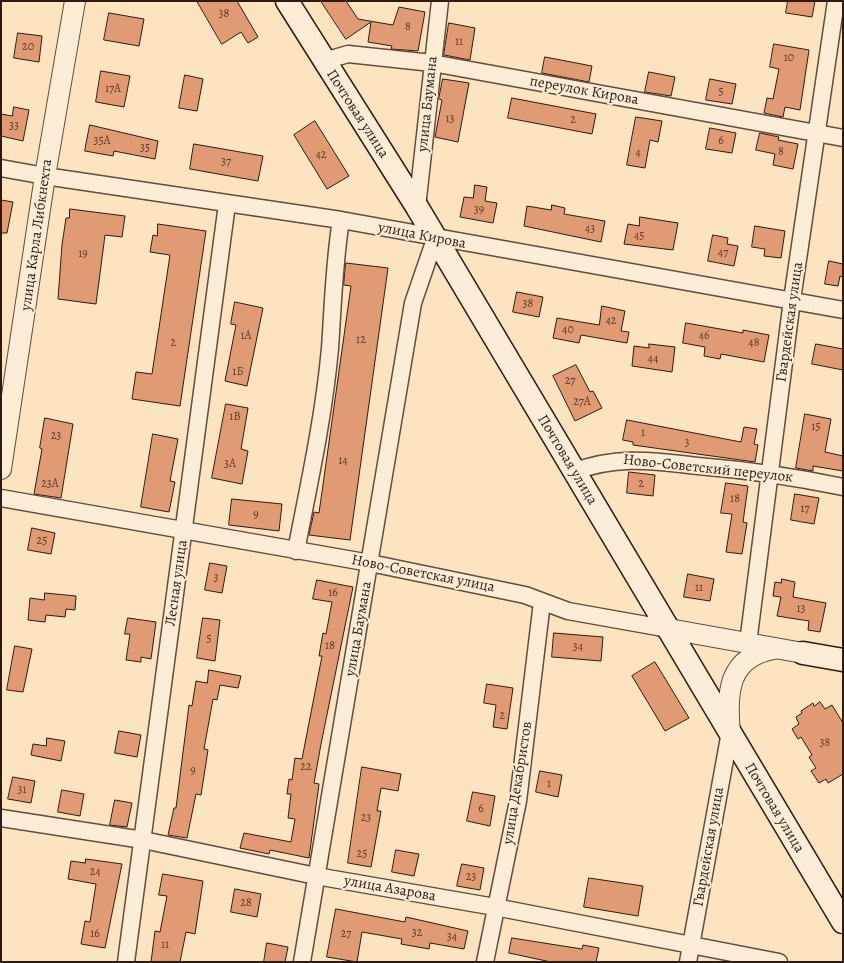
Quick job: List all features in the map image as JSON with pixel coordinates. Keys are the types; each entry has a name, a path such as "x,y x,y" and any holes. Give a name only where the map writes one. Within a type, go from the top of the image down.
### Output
{"main road":[{"name":"Почтовая улица","path":"287,1 417,207 573,472 730,732 756,780 843,922"},
{"name":"Ново-Советская улица","path":"803,653 843,660"}],"street":[{"name":"улица Карла Либкнехта","path":"1,469 45,176 74,1"},
{"name":"улица Баумана","path":"417,207 440,1"},
{"name":"Гвардейская улица","path":"748,643 792,300 836,1"},
{"name":"переулок Кирова","path":"324,61 348,54 432,63 843,138"},
{"name":"улица Кирова","path":"1,168 340,220 843,310"},
{"name":"Лесная улица","path":"126,962 227,204"},
{"path":"296,550 330,348 333,276 340,220"},
{"name":"улица Баумана","path":"302,962 413,303 434,238"},
{"name":"Ново-Советский переулок","path":"573,472 596,463 635,460 769,473 843,486"},
{"name":"Ново-Советская улица","path":"1,498 370,563 525,595 568,612 803,653"},
{"name":"улица Декабристов","path":"485,962 518,801 542,602"},
{"path":"730,732 728,707 731,684 735,673 750,657 762,651 777,648"},
{"name":"Гвардейская улица","path":"689,954 730,732"},
{"name":"улица Азарова","path":"1,818 143,840 316,876 495,907 689,954 779,962"}],"building":[{"path":"197,1 237,1 258,37 248,43 241,32 222,44"},
{"path":"321,1 346,1 358,19 393,25 399,7 425,12 418,51 391,49 392,46 368,42 371,22 346,39"},
{"path":"788,1 815,1 812,17 786,13"},
{"path":"109,13 144,19 139,46 104,40"},
{"path":"449,23 475,28 470,60 444,55"},
{"path":"18,33 42,36 39,62 14,58"},
{"path":"774,44 809,50 800,110 785,107 783,117 764,113 767,98 773,99 779,69 770,67"},
{"path":"545,57 592,66 589,82 542,73"},
{"path":"101,71 130,76 124,107 96,102"},
{"path":"649,72 675,77 671,96 645,92"},
{"path":"185,75 203,79 197,111 179,108"},
{"path":"443,79 469,83 458,142 435,137 442,100 439,99"},
{"path":"710,79 736,84 732,104 706,100"},
{"path":"512,98 596,114 592,134 508,118"},
{"path":"14,107 29,110 23,141 1,136 1,114 12,116"},
{"path":"636,117 662,121 658,142 650,140 645,168 627,165"},
{"path":"315,121 349,176 327,189 294,135"},
{"path":"90,125 158,141 155,159 114,151 113,156 85,151"},
{"path":"710,128 736,133 732,153 706,149"},
{"path":"760,133 779,137 778,140 798,144 793,169 773,165 775,154 756,150"},
{"path":"194,144 263,156 258,181 190,169"},
{"path":"475,185 487,187 485,201 497,203 493,223 460,217 464,197 473,198"},
{"path":"1,200 13,202 7,233 1,233"},
{"path":"552,205 565,208 564,214 605,221 601,242 524,226 527,206 551,210"},
{"path":"70,209 125,216 122,237 105,235 96,304 58,299 62,245 66,218 69,218"},
{"path":"640,217 678,223 673,250 624,244 628,224 639,226"},
{"path":"158,224 206,231 180,406 132,399 136,372 152,374 170,255 150,252 153,235 157,236"},
{"path":"755,226 785,231 781,258 764,256 765,249 752,247"},
{"path":"713,235 728,238 727,244 738,246 734,266 708,261"},
{"path":"829,261 843,264 843,277 840,276 838,286 825,284"},
{"path":"346,263 388,268 350,540 309,535 314,512 319,513 351,286 344,285"},
{"path":"517,292 543,297 539,317 513,312"},
{"path":"235,302 263,308 247,386 225,381 236,325 231,324"},
{"path":"602,306 625,311 621,331 629,332 627,343 581,335 579,343 553,338 557,318 599,325"},
{"path":"686,323 743,333 743,330 769,335 764,362 721,354 720,359 704,356 705,347 683,343"},
{"path":"649,344 675,347 672,372 632,366 634,346 649,348"},
{"path":"816,344 843,349 843,370 812,364"},
{"path":"576,365 590,392 593,391 602,408 575,421 553,376"},
{"path":"226,404 248,408 241,449 248,451 242,484 212,478"},
{"path":"805,414 831,419 825,452 843,456 843,471 813,466 813,471 796,468"},
{"path":"45,418 73,424 61,498 34,494"},
{"path":"627,420 741,442 744,427 757,429 754,444 758,445 755,462 633,445 633,442 623,440"},
{"path":"153,434 178,439 170,481 175,482 169,512 141,507"},
{"path":"629,472 655,475 653,496 627,493"},
{"path":"726,483 748,486 743,522 747,523 742,554 726,552 732,514 721,513"},
{"path":"795,494 819,498 814,524 791,520"},
{"path":"232,499 282,504 279,531 229,525"},
{"path":"32,528 55,533 51,554 28,550"},
{"path":"210,563 227,566 222,593 205,590"},
{"path":"688,574 714,579 710,601 684,597"},
{"path":"782,579 795,582 793,597 826,603 820,632 808,630 809,621 777,616 781,597 773,596 775,582 781,583"},
{"path":"317,580 353,587 314,783 319,784 309,858 270,850 269,854 240,848 244,833 291,842 295,819 288,818 291,794 287,794 289,779 292,780 295,758 302,759 322,656 319,656 323,633 326,634 332,602 313,599"},
{"path":"45,593 76,596 75,610 66,609 65,617 46,615 45,622 28,620 30,598 44,600"},
{"path":"128,618 156,622 151,659 141,657 141,662 126,660 130,634 125,634"},
{"path":"203,618 220,620 215,661 197,658"},
{"path":"554,633 603,637 601,661 552,657"},
{"path":"15,646 32,649 23,692 7,690"},
{"path":"655,662 689,718 665,731 632,676"},
{"path":"209,670 241,676 238,688 220,685 217,700 213,699 204,749 208,750 201,795 196,794 187,838 168,835 174,808 176,808 189,705 192,706 196,681 207,683"},
{"path":"487,684 513,688 507,729 493,727 496,705 484,703"},
{"path":"820,702 825,709 832,705 843,723 843,774 828,783 826,779 819,783 811,771 816,768 809,757 812,755 801,737 798,739 792,729 799,724 796,717 802,713 801,711 813,703 814,706"},
{"path":"119,731 141,735 137,757 115,753"},
{"path":"47,738 65,741 61,761 31,755 33,744 46,746"},
{"path":"362,767 401,774 398,791 381,788 377,811 381,811 371,867 348,863"},
{"path":"540,771 562,775 558,797 536,792"},
{"path":"13,777 35,781 31,803 8,799"},
{"path":"62,790 84,794 80,816 58,812"},
{"path":"473,792 495,796 490,826 467,821"},
{"path":"115,800 132,803 127,827 110,825"},
{"path":"396,850 419,854 414,876 392,872"},
{"path":"86,859 122,864 105,948 81,944 85,921 90,922 96,884 68,879 71,861 85,863"},
{"path":"462,864 484,868 480,890 457,886"},
{"path":"163,874 203,881 195,934 186,932 180,962 151,962 155,931 160,932 167,896 159,895"},
{"path":"589,878 643,886 638,916 584,907"},
{"path":"235,889 261,894 257,917 231,912"},
{"path":"336,909 405,922 406,917 468,931 464,949 430,943 429,949 401,944 402,939 362,932 357,962 327,957"},
{"path":"512,938 582,949 583,945 599,948 596,962 551,962 509,953"},
{"path":"267,943 288,947 285,962 264,962"}]}
